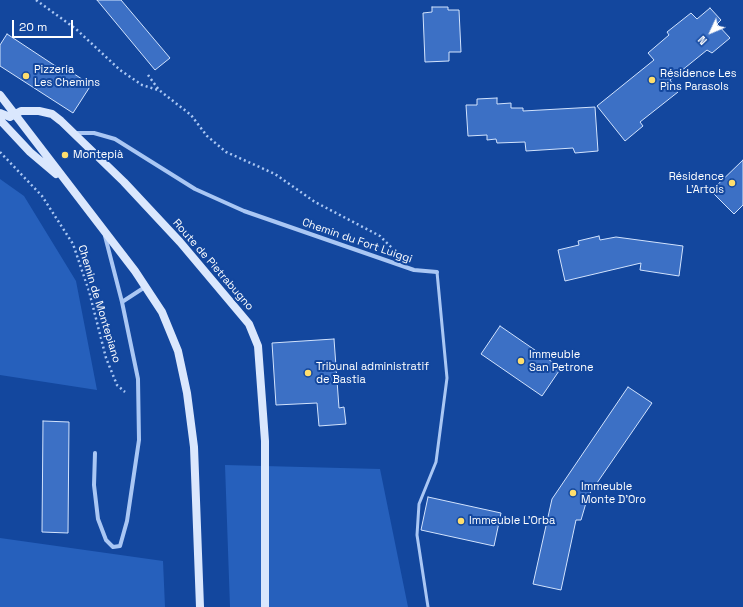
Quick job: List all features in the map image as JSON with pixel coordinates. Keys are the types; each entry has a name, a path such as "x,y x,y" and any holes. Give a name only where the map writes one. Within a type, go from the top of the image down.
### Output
{"main road":[{"path":"0,94 16,113 68,185 103,228 146,287 162,312 175,344 187,392 196,475 200,607"},
{"name":"Route de Pietrabugno","path":"0,113 10,117 21,111 52,114 124,182 180,242 249,324 258,346 265,441 266,607"},
{"path":"0,120 30,152 68,185"}],"street":[{"name":"Chemin du Fort Luiggi","path":"73,133 94,134 115,139 195,189 244,211 414,270 438,272"},
{"path":"95,453 94,485 98,519 106,540 113,547 120,546 126,521 139,440 138,379 122,302 103,228"},
{"path":"122,302 146,287"}],"lane":[{"name":"Chemin du Fort Luiggi","path":"428,607 416,535 419,504 436,462 447,378 438,272"}],"path":[{"path":"36,0 76,28 120,70 142,84 159,90"},
{"path":"148,75 159,90 191,116 207,136 226,152 275,174 315,202 380,236 414,270"},
{"name":"Chemin de Montepiano","path":"0,152 42,196 73,244 89,291 106,358 118,385 139,404"}],"shaded area":[{"path":"0,179 24,196 76,281 97,390 0,375"},
{"path":"225,465 380,469 408,607 230,607"},
{"path":"0,538 163,561 165,607 0,607"}],"building":[{"path":"97,0 121,0 170,58 155,70"},
{"path":"432,7 448,7 448,10 459,10 461,52 449,52 449,61 425,62 423,13 432,12"},
{"path":"710,8 721,20 717,24 730,38 712,53 707,50 670,80 678,92 640,122 643,126 625,141 597,106 654,60 648,53 669,35 667,32 691,13 697,19"},
{"path":"7,34 60,69 62,66 91,85 73,113 0,66 0,45"},
{"path":"497,98 497,104 511,103 511,108 523,108 523,111 595,107 598,151 575,153 573,148 526,151 525,142 497,143 496,139 487,140 487,135 468,136 466,105 477,105 477,99"},
{"name":"Résidence L'Artois","path":"743,160 743,205 734,214 711,191"},
{"path":"599,236 600,240 616,237 683,246 679,276 640,270 641,263 565,281 558,250 579,245 578,241"},
{"name":"Immeuble San Petrone","path":"500,326 561,368 542,396 481,354"},
{"path":"334,339 339,408 344,407 346,424 319,426 317,403 276,405 272,343"},
{"name":"Immeuble Monte D'Oro","path":"628,387 652,403 588,496 581,520 576,520 561,590 533,584 552,499"},
{"path":"43,421 69,422 68,533 42,532"},
{"name":"Immeuble L'Orba","path":"428,497 501,513 494,546 421,530"}],"place":[{"name":"Pizzeria Les Chemins","path":"26,76"},
{"name":"Résidence Les Pins Parasols","path":"652,80"},
{"name":"Montepià","path":"65,155"},
{"name":"Résidence L'Artois","path":"732,183"},
{"name":"Immeuble San Petrone","path":"521,361"},
{"name":"Tribunal administratif de Bastia","path":"308,373"},
{"name":"Immeuble Monte D'Oro","path":"573,493"},
{"name":"Immeuble L'Orba","path":"461,521"}]}
